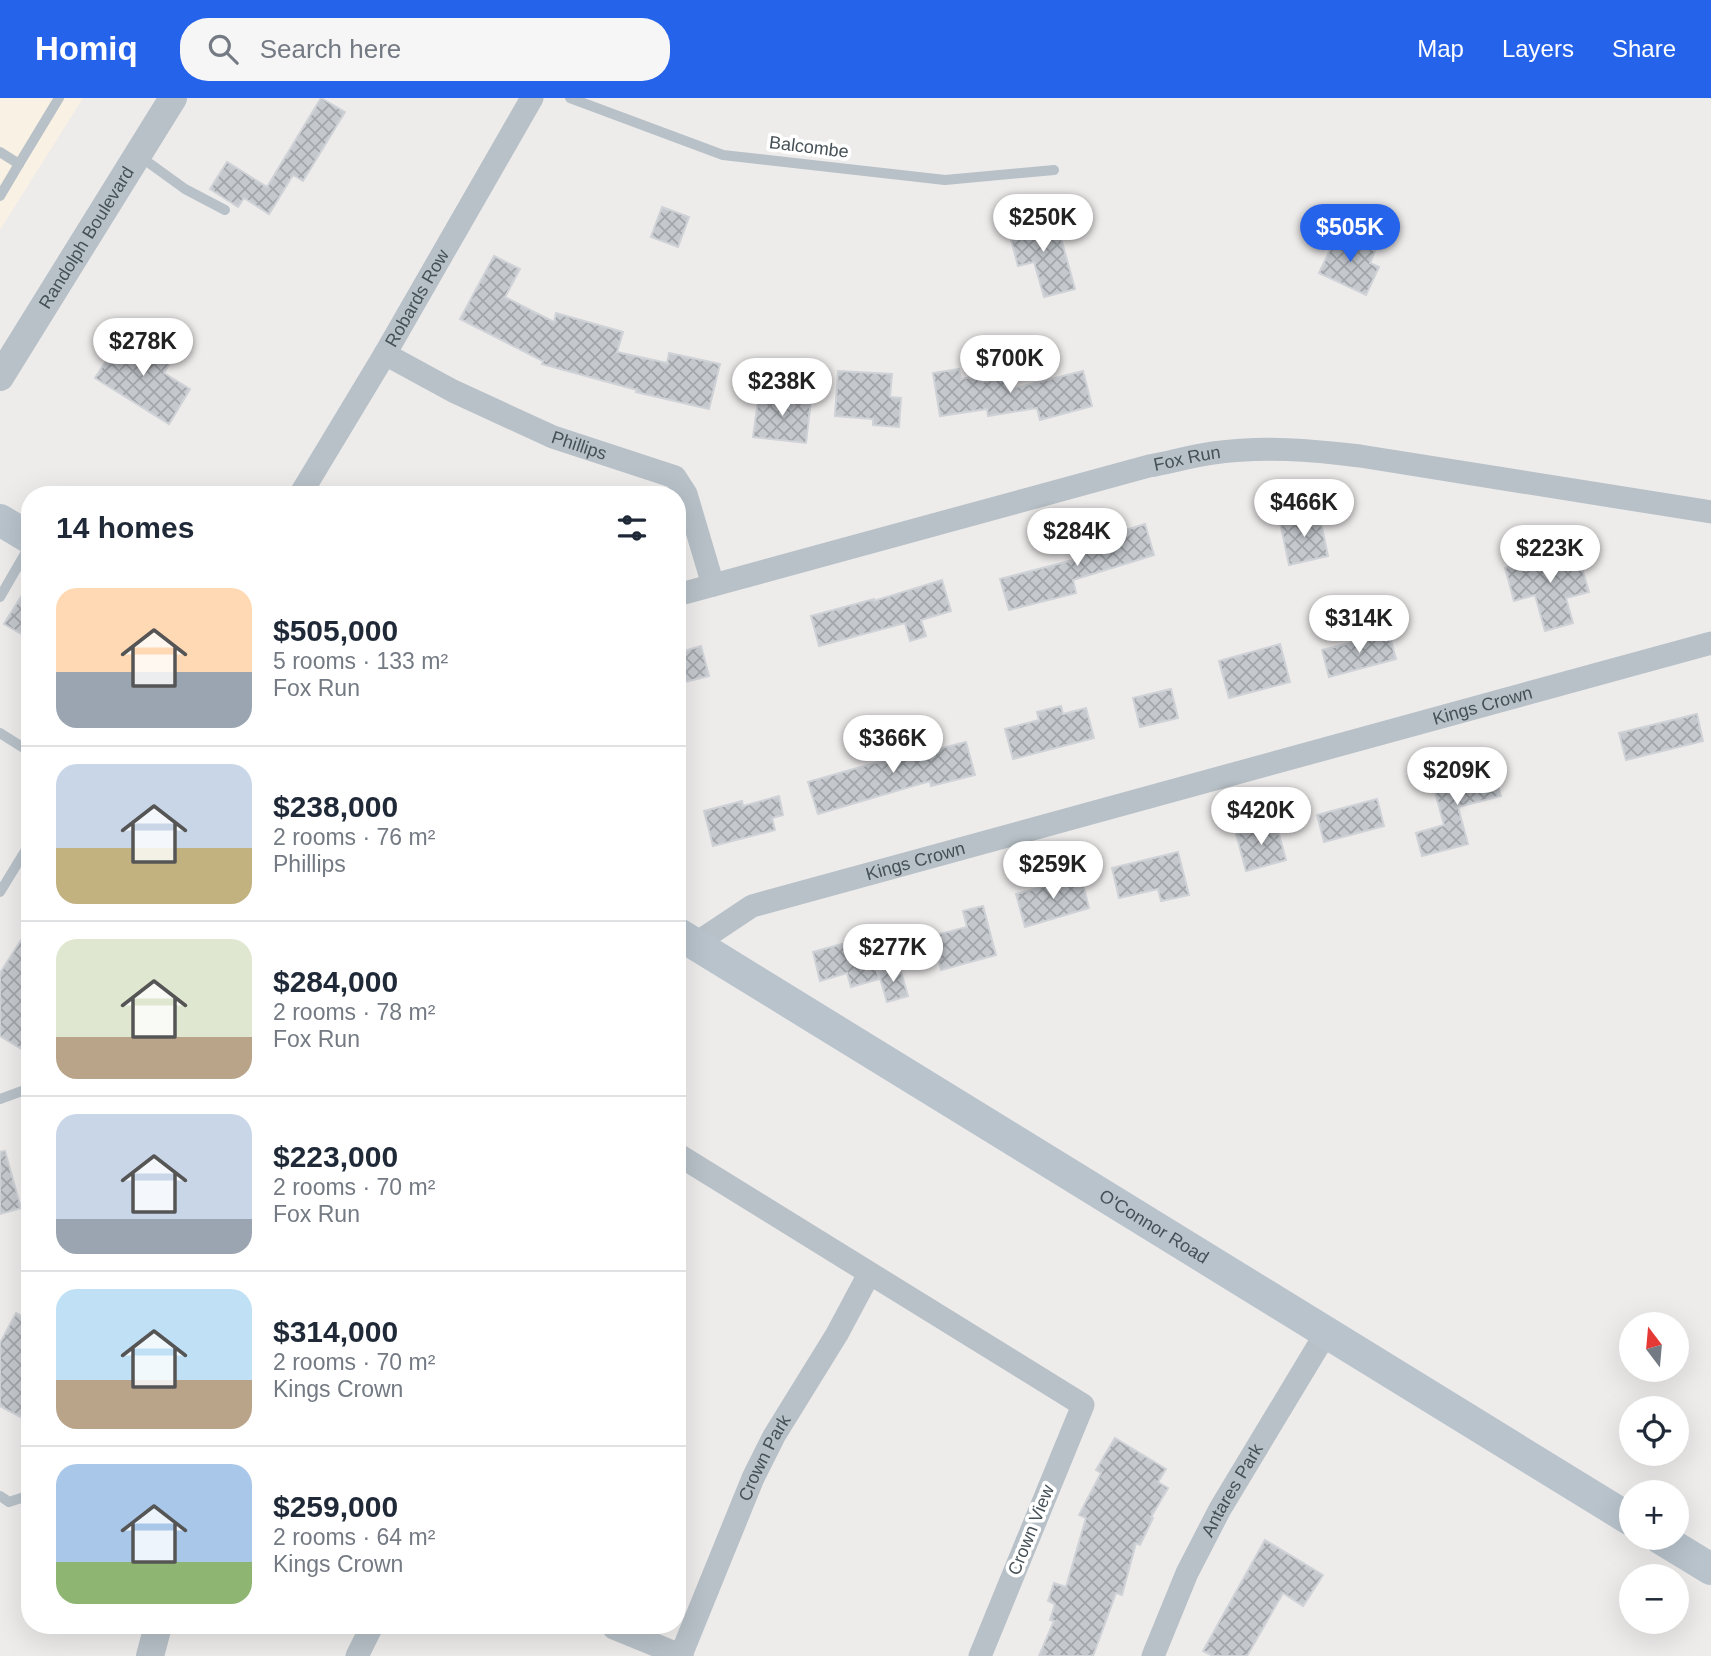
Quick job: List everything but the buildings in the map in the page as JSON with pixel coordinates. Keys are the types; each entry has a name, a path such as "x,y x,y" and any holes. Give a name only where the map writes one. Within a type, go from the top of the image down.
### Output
{"main road":[{"path":"0,520 21,533"},
{"name":"O'Connor Road","path":"686,939 1619,1513"},
{"path":"1680,1550 1711,1569"}],"street":[{"name":"Randolph Boulevard","path":"0,377 173,98"},
{"name":"Robards Row","path":"305,486 386,354 532,98"},
{"name":"Phillips","path":"386,354 453,391 553,436 675,477 681,486"},
{"name":"Fox Run","path":"686,592 1149,466 1212,453 1261,449 1311,450 1360,456 1711,512"},
{"name":"Phillips","path":"686,494 713,585"},
{"name":"Kings Crown","path":"686,939 752,906 1711,643"},
{"path":"686,1160 869,1274"},
{"name":"Crown View","path":"869,1274 1083,1405 980,1656"},
{"name":"Crown Park","path":"627,1634 682,1656 753,1478 774,1436 837,1335 869,1274"},
{"name":"Antares Park","path":"1153,1656 1187,1573 1220,1509 1326,1333"},
{"path":"150,1656 157,1634"},
{"path":"357,1656 368,1634"}],"lane":[{"path":"0,195 59,98"},
{"name":"Balcombe","path":"570,98 723,155 945,180 1054,170"},
{"path":"0,152 19,164"},
{"path":"138,155 185,189 225,210"},
{"path":"0,597 21,562"},
{"path":"0,570 12,578"},
{"path":"0,733 21,746"},
{"path":"0,892 21,858"},
{"path":"0,1099 21,1091"},
{"path":"0,1496 9,1502 21,1498"}],"shaded area":[{"path":"0,98 83,98 0,230"}]}
